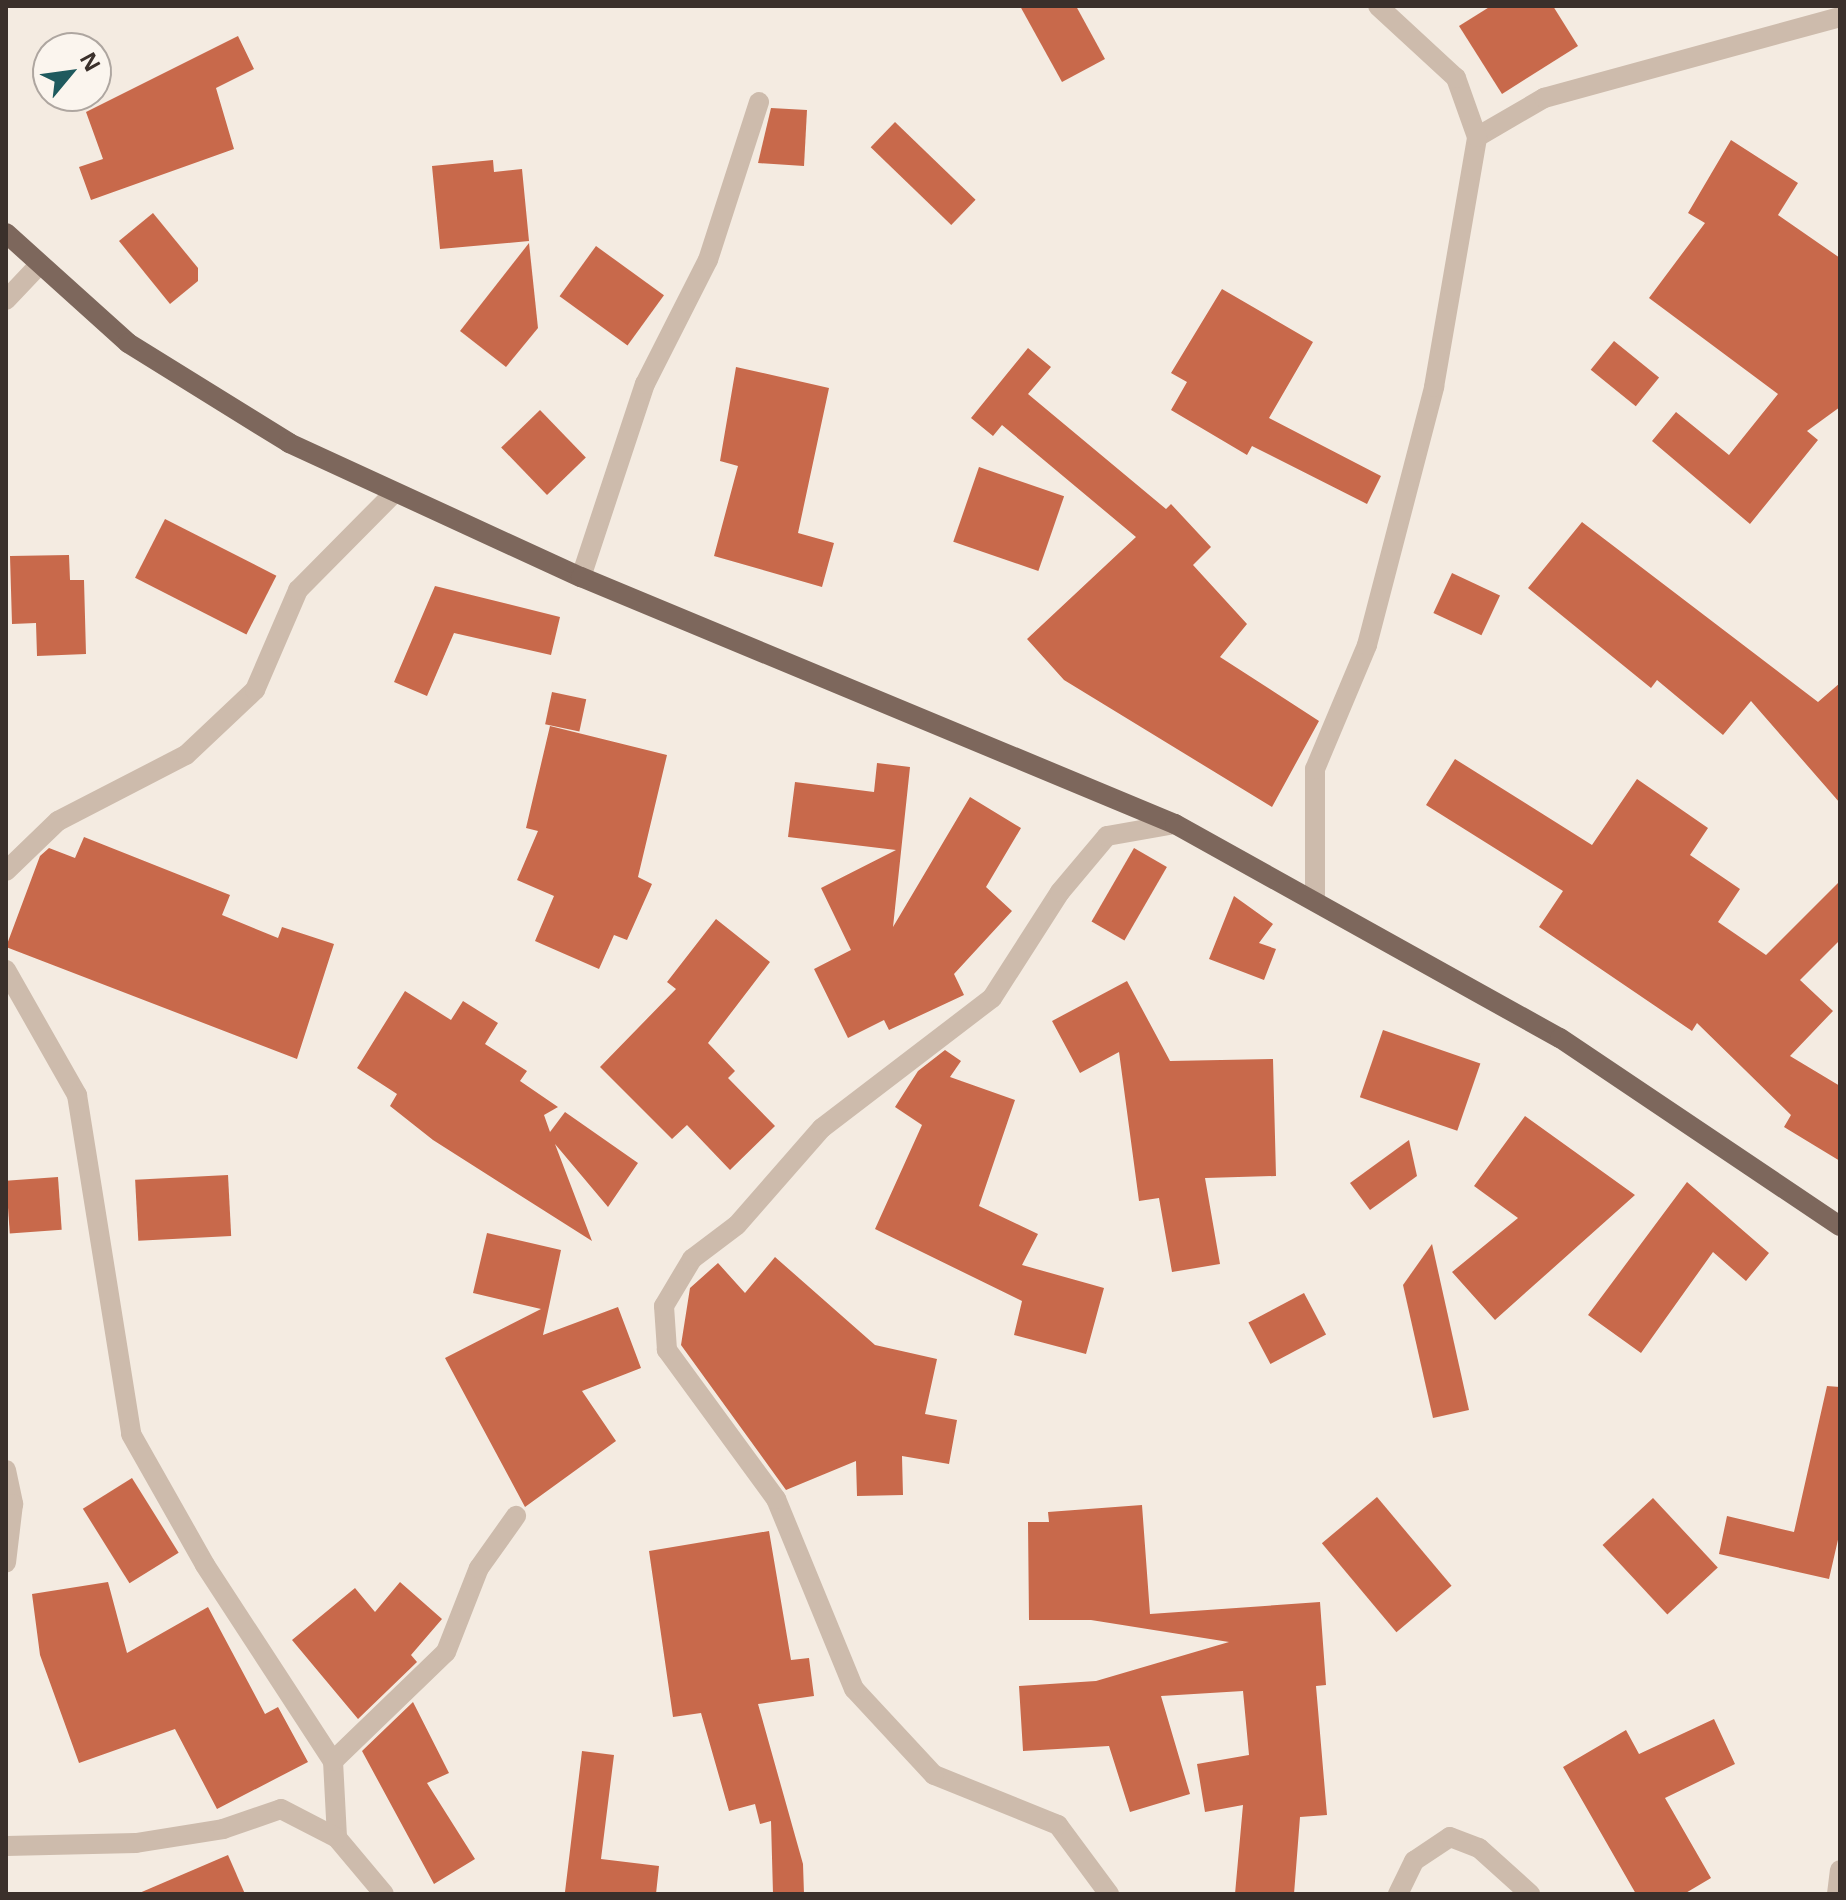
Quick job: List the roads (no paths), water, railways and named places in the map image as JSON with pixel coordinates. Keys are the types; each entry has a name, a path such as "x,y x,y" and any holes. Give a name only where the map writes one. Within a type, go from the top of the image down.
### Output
{"main road":[{"path":"6,233 38,266 128,343 289,443 391,496 1175,824 1315,896 1560,1038 1840,1226"}],"street":[{"path":"1315,896 1315,769 1367,645 1434,387 1477,137 1456,78 1378,6"},
{"path":"1477,137 1544,98 1840,17"},
{"path":"581,577 645,384 708,260 759,102"},
{"path":"6,300 38,266"},
{"path":"6,871 58,821 186,755 255,690 298,590 391,496"},
{"path":"1109,1894 1058,1825 934,1775 854,1689 776,1499 667,1350 664,1306 692,1259 737,1225 822,1128 992,998 1060,892 1107,836 1175,824"},
{"path":"6,970 77,1095 131,1434 205,1565 333,1761 337,1838"},
{"path":"6,1470 13,1504 6,1563"},
{"path":"333,1761 446,1652 479,1568 516,1516"},
{"path":"6,1846 136,1843 223,1829 281,1809 337,1838 384,1894"},
{"path":"1398,1894 1414,1861 1450,1837 1479,1848 1530,1894"},
{"path":"1837,1894 1840,1870"}]}
